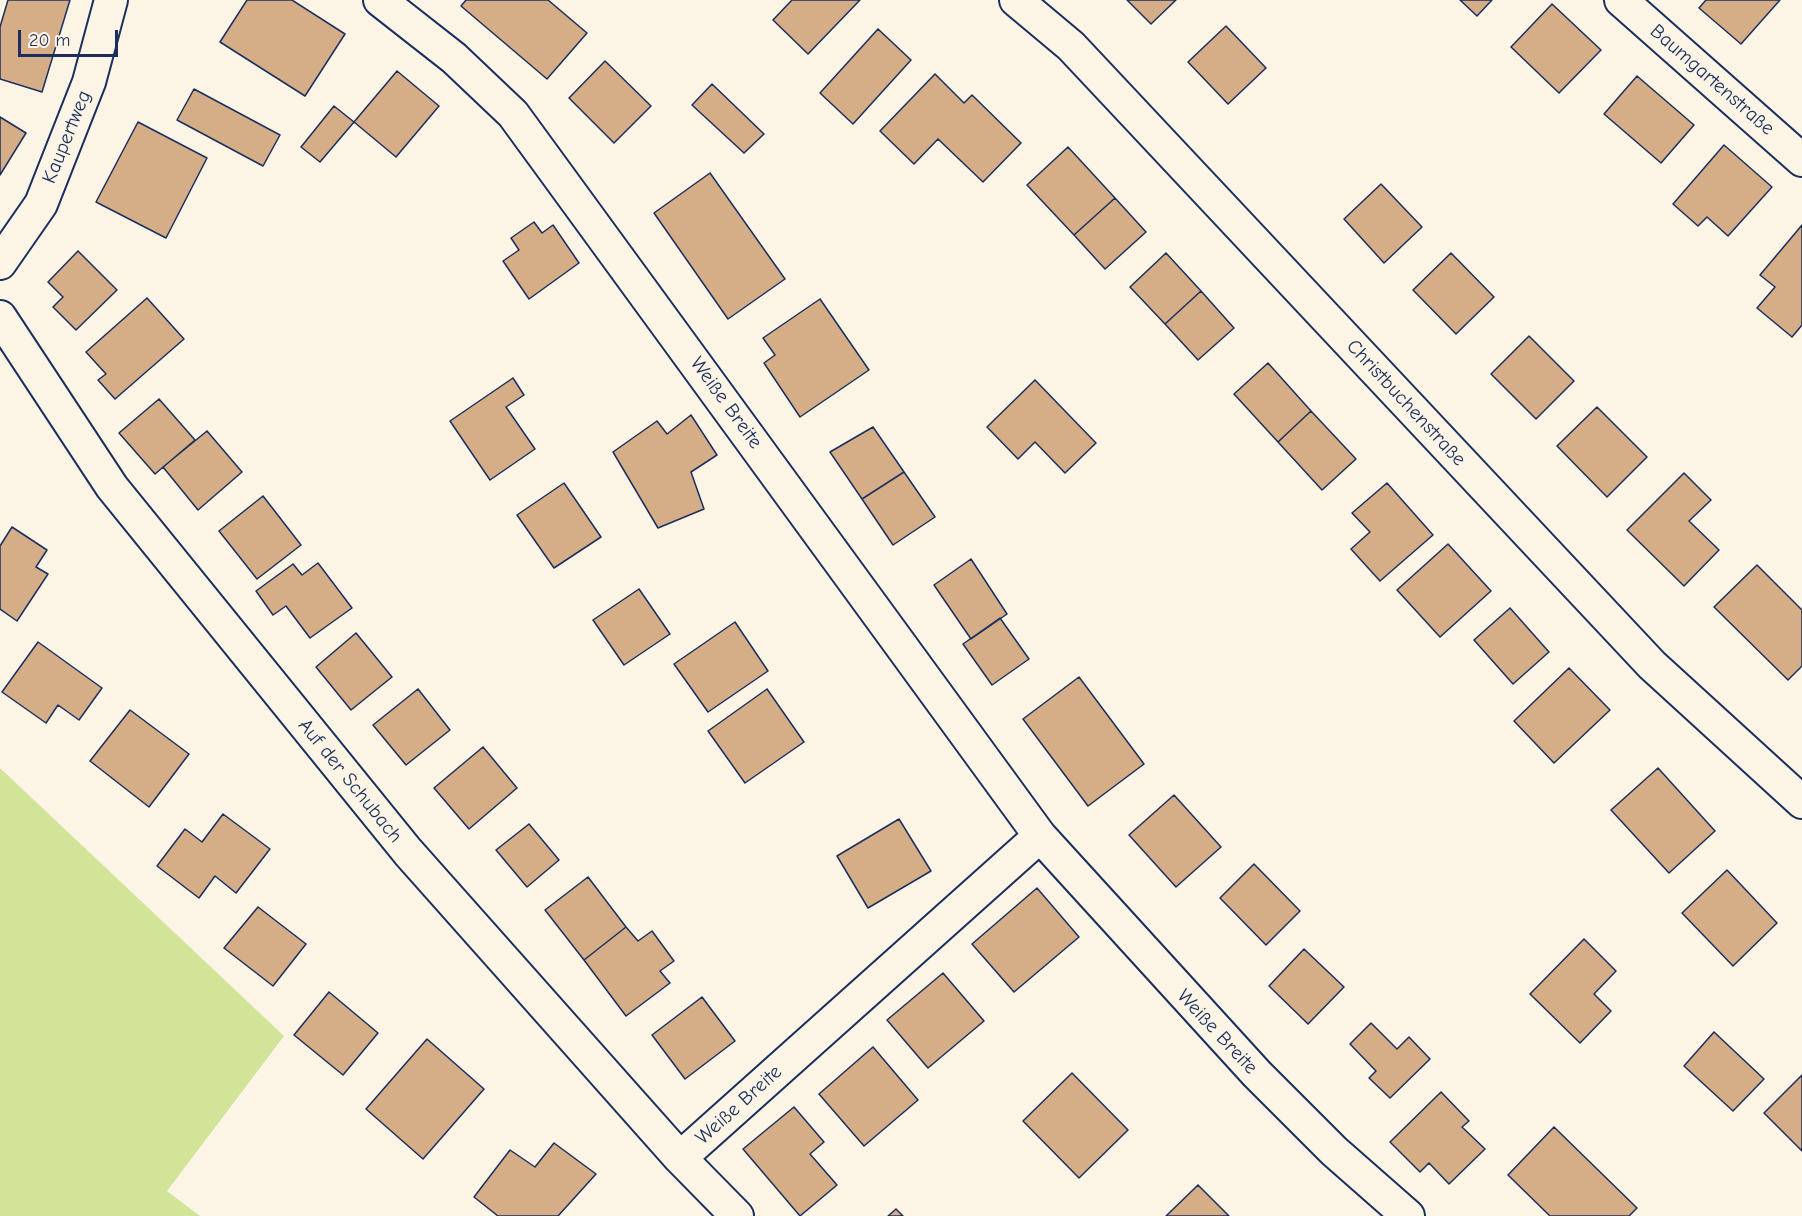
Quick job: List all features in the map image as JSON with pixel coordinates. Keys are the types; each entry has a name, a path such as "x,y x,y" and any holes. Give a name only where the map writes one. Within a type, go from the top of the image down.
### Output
{"street":[{"name":"Kaupertweg","path":"0,263 41,204 89,82 111,0"},
{"name":"Weiße Breite","path":"380,0 454,58 513,114 1040,836 1257,1074 1334,1151 1407,1216"},
{"name":"Christbuchenstraße","path":"1016,0 1071,46 1652,665 1802,802"},
{"name":"Baumgartenstraße","path":"1621,0 1802,160"},
{"name":"Auf der Schubach","path":"0,317 126,505 408,852 680,1158 737,1216"},
{"name":"Weiße Breite","path":"680,1158 1040,836"}],"green space":[{"path":"0,768 284,1036 167,1191 200,1216 0,1216"}],"building":[{"path":"8,0 70,0 42,92 0,79 0,27"},
{"path":"247,0 292,0 345,34 305,96 220,42"},
{"path":"466,0 548,0 587,33 547,79 461,6"},
{"path":"792,0 860,0 808,54 773,20"},
{"path":"1127,0 1176,0 1151,24"},
{"path":"1460,0 1492,0 1477,16"},
{"path":"1706,0 1780,0 1741,44 1699,8"},
{"path":"1552,4 1601,50 1559,93 1511,47"},
{"path":"1226,26 1266,68 1228,104 1188,62"},
{"path":"878,29 911,60 853,124 820,93"},
{"path":"605,61 651,106 614,143 569,98"},
{"path":"397,71 439,106 396,157 354,122"},
{"path":"935,74 964,103 972,95 1021,143 983,182 938,139 914,164 880,131"},
{"path":"1637,76 1694,125 1661,163 1604,114"},
{"path":"712,84 764,134 744,153 692,105"},
{"path":"194,89 280,135 263,166 177,120"},
{"path":"334,106 354,122 320,162 301,147"},
{"path":"0,117 26,133 0,175"},
{"path":"138,122 207,158 166,238 96,202"},
{"path":"1724,145 1772,187 1728,236 1707,217 1698,226 1673,204"},
{"path":"1068,147 1115,198 1074,235 1027,185"},
{"path":"710,173 785,279 728,319 654,213"},
{"path":"1381,184 1422,227 1384,263 1344,219"},
{"path":"1115,198 1146,232 1105,269 1074,235"},
{"path":"534,222 542,233 553,225 579,263 529,299 503,261 519,250 511,238"},
{"path":"1802,225 1802,325 1792,337 1757,308 1775,287 1760,275"},
{"path":"78,251 117,290 76,330 53,307 63,297 48,282"},
{"path":"1166,253 1201,291 1165,324 1130,287"},
{"path":"1451,253 1494,297 1456,334 1413,290"},
{"path":"1201,291 1234,328 1198,360 1165,324"},
{"path":"147,298 184,339 115,399 98,380 106,374 86,352"},
{"path":"820,299 869,370 800,417 764,363 775,355 763,338"},
{"path":"1529,336 1574,381 1536,419 1491,374"},
{"path":"1268,363 1311,411 1278,442 1234,394"},
{"path":"513,378 524,395 506,407 535,449 490,480 450,421"},
{"path":"1035,380 1096,443 1065,473 1035,442 1018,459 987,427"},
{"path":"159,399 195,440 155,474 119,433"},
{"path":"1597,407 1647,457 1607,497 1557,446"},
{"path":"1311,411 1356,459 1322,490 1278,442"},
{"path":"691,415 717,455 691,472 704,509 658,528 613,452 657,421 667,434"},
{"path":"873,427 904,472 862,499 830,452"},
{"path":"207,431 242,472 198,510 163,467"},
{"path":"904,472 935,517 893,545 862,499"},
{"path":"1684,473 1711,500 1689,521 1719,550 1684,586 1627,530"},
{"path":"564,483 601,537 554,568 517,515"},
{"path":"1387,483 1433,535 1380,581 1351,549 1370,532 1352,513"},
{"path":"263,496 301,545 257,579 219,531"},
{"path":"12,527 47,550 36,567 48,574 17,621 0,609 0,546"},
{"path":"1448,544 1491,591 1440,637 1397,590"},
{"path":"971,559 1007,614 971,639 934,585"},
{"path":"318,563 352,608 310,638 286,606 273,615 256,591 293,564 302,575"},
{"path":"1757,565 1802,610 1802,666 1788,680 1714,607"},
{"path":"639,589 670,634 624,665 593,620"},
{"path":"1510,608 1549,652 1513,684 1474,640"},
{"path":"1000,618 1029,659 992,685 963,644"},
{"path":"735,622 768,671 708,712 674,664"},
{"path":"356,633 392,677 351,710 316,667"},
{"path":"38,642 102,688 79,720 58,705 46,723 2,692"},
{"path":"1569,668 1610,710 1554,763 1514,721"},
{"path":"1079,677 1144,764 1088,806 1023,719"},
{"path":"418,689 450,730 406,765 373,725"},
{"path":"767,689 804,742 745,783 708,731"},
{"path":"130,710 189,754 149,807 90,761"},
{"path":"483,747 517,788 469,829 434,788"},
{"path":"1658,768 1715,831 1669,873 1611,810"},
{"path":"1174,795 1221,847 1176,887 1129,835"},
{"path":"223,814 270,849 236,893 215,876 199,898 157,866 185,829 202,842"},
{"path":"899,819 931,871 868,908 837,856"},
{"path":"529,824 559,860 527,887 496,850"},
{"path":"1254,864 1300,911 1266,945 1220,898"},
{"path":"1727,870 1777,923 1733,966 1682,913"},
{"path":"588,877 626,927 584,960 545,910"},
{"path":"1037,888 1079,937 1014,992 972,944"},
{"path":"258,907 306,944 273,986 224,948"},
{"path":"626,927 638,941 652,931 674,961 660,971 670,983 626,1016 584,960"},
{"path":"1584,939 1616,971 1594,994 1611,1011 1580,1043 1530,994"},
{"path":"1304,949 1344,987 1308,1024 1269,986"},
{"path":"943,973 984,1021 928,1068 887,1020"},
{"path":"329,992 378,1033 343,1075 294,1035"},
{"path":"702,997 735,1041 685,1079 652,1035"},
{"path":"1371,1023 1397,1049 1409,1037 1430,1059 1390,1098 1369,1078 1376,1071 1350,1044"},
{"path":"1714,1032 1764,1079 1733,1111 1684,1066"},
{"path":"427,1039 484,1089 423,1159 366,1109"},
{"path":"873,1047 918,1100 864,1146 819,1094"},
{"path":"1072,1073 1128,1130 1079,1178 1023,1121"},
{"path":"1802,1075 1802,1151 1764,1113"},
{"path":"1441,1092 1469,1121 1462,1127 1485,1149 1449,1184 1429,1163 1420,1172 1390,1142"},
{"path":"794,1107 824,1142 810,1154 837,1185 800,1216 743,1149"},
{"path":"1554,1127 1637,1208 1629,1216 1550,1216 1508,1175"},
{"path":"554,1143 596,1174 558,1216 498,1216 474,1197 510,1150 535,1167"},
{"path":"1198,1185 1229,1216 1166,1216"},
{"path":"896,1209 903,1216 888,1216"}]}
